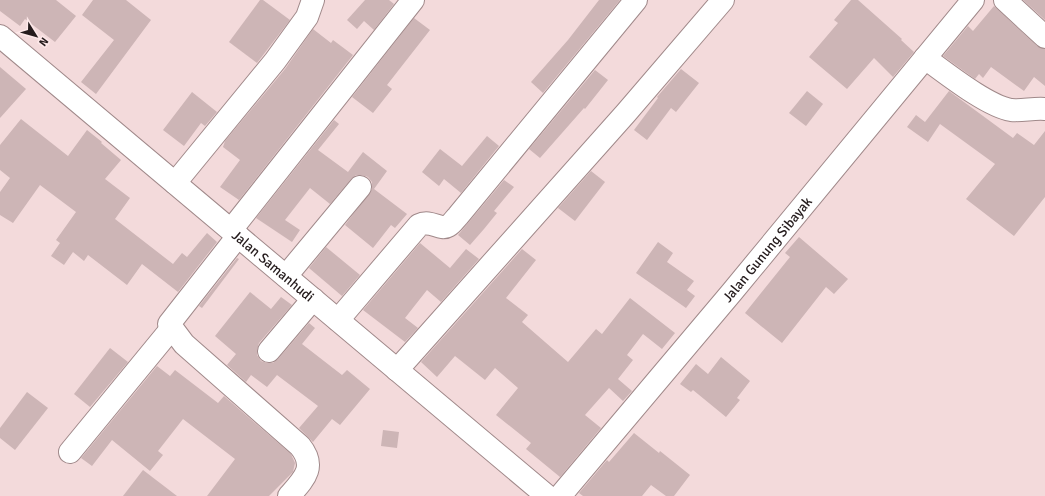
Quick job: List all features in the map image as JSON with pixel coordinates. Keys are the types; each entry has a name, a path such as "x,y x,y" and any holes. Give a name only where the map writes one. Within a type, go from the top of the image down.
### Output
{"street":[{"path":"176,183 275,61 307,17 313,0"},
{"path":"289,496 306,474 309,464 306,454 300,446 184,344 171,329 169,324 234,233 413,0"},
{"path":"338,320 419,225 431,222 443,227 448,226 458,216 636,0"},
{"path":"397,370 626,113 722,0"},
{"name":"Jalan Gunung Sibayak","path":"560,496 732,292 972,0"},
{"path":"1004,0 1045,37"},
{"name":"Jalan Samanhudi","path":"0,36 547,496"},
{"path":"925,58 970,90 997,105 1010,110 1045,110"},
{"path":"286,276 360,187"},
{"path":"269,351 313,299"},
{"path":"70,452 171,329"}],"building":[{"path":"0,0 56,0 76,16 55,42 25,19 20,26 0,11"},
{"path":"93,0 126,0 151,20 96,94 81,82 114,40 82,15"},
{"path":"260,0 263,0 290,20 257,63 229,42"},
{"path":"365,0 389,0 394,4 374,30 364,21 357,29 347,20"},
{"path":"599,0 620,0 543,93 531,82 568,40"},
{"path":"851,0 858,0 902,39 901,40 914,52 893,77 874,58 847,89 809,57 838,23 834,20"},
{"path":"1023,0 1045,0 1045,20"},
{"path":"994,6 1037,46 1045,49 1045,86 1034,77 1024,91 991,67 983,78 979,74 975,79 943,56 968,26 973,31"},
{"path":"414,18 430,30 387,85 392,89 373,113 352,97"},
{"path":"313,29 331,43 333,40 353,55 239,200 220,187 240,160 223,147 225,141 285,69"},
{"path":"0,67 26,89 0,118"},
{"path":"681,69 699,83 676,112 671,108 647,140 634,130 658,98 657,97"},
{"path":"595,70 608,80 585,109 584,108 540,158 529,149"},
{"path":"807,91 823,104 806,126 789,113"},
{"path":"949,91 1013,138 1017,133 1034,145 1045,131 1045,197 1014,236 966,199 995,164 940,124 928,142 907,127 916,115 925,122"},
{"path":"192,92 217,112 205,126 201,123 184,146 163,130"},
{"path":"21,119 68,156 87,130 121,160 105,179 130,198 115,219 173,264 182,253 187,257 207,233 217,242 178,292 142,264 127,285 88,255 84,261 73,252 64,265 51,256 60,243 56,240 76,212 40,185 13,223 0,215 0,192 10,178 0,170 0,145"},
{"path":"334,120 339,124 318,150 348,172 363,152 387,171 374,189 407,214 395,228 391,225 373,248 345,225 372,189 372,182 368,177 362,175 356,175 351,179 330,204 310,188 285,220 300,230 292,242 256,218"},
{"path":"487,136 499,146 461,193 444,179 439,186 422,172 440,149 462,166"},
{"path":"591,171 605,182 575,221 558,208"},
{"path":"504,180 514,187 494,211 497,213 470,245 458,235"},
{"path":"799,237 848,279 834,294 826,287 782,343 745,313 790,257 785,253"},
{"path":"658,242 673,253 667,262 694,281 687,290 695,296 686,308 636,273"},
{"path":"420,243 450,268 466,249 479,259 441,302 427,290 405,318 418,328 405,342 363,310"},
{"path":"326,247 360,275 342,296 309,268"},
{"path":"522,249 536,260 506,298 528,315 522,322 568,362 596,329 602,334 630,298 675,333 662,349 643,334 627,355 633,360 618,379 632,391 623,401 609,388 585,415 601,428 560,477 526,449 531,443 496,415 518,388 495,368 485,380 455,356 437,377 421,362"},
{"path":"237,258 239,259 202,308 199,306"},
{"path":"250,292 271,309 281,297 292,305 259,343 257,355 261,361 273,363 309,323 315,328 302,344 342,375 347,370 370,389 340,425 332,419 313,442 299,428 318,406 277,375 267,387 251,375 246,382 227,365 236,354 215,336"},
{"path":"110,348 128,362 90,407 74,394"},
{"path":"721,357 750,381 737,398 740,400 726,417 693,390 691,392 680,384 696,364 708,374"},
{"path":"157,366 170,376 175,370 218,403 224,396 291,454 295,463 293,472 269,496 207,496 235,459 183,419 158,451 163,455 150,471 112,440 92,466 81,458"},
{"path":"27,392 48,408 15,450 0,438 0,428"},
{"path":"383,430 399,432 397,448 381,446"},
{"path":"634,433 690,475 674,496 666,496 651,485 642,496 583,496 579,493 607,460 609,462"},
{"path":"143,470 177,496 123,496"}]}
